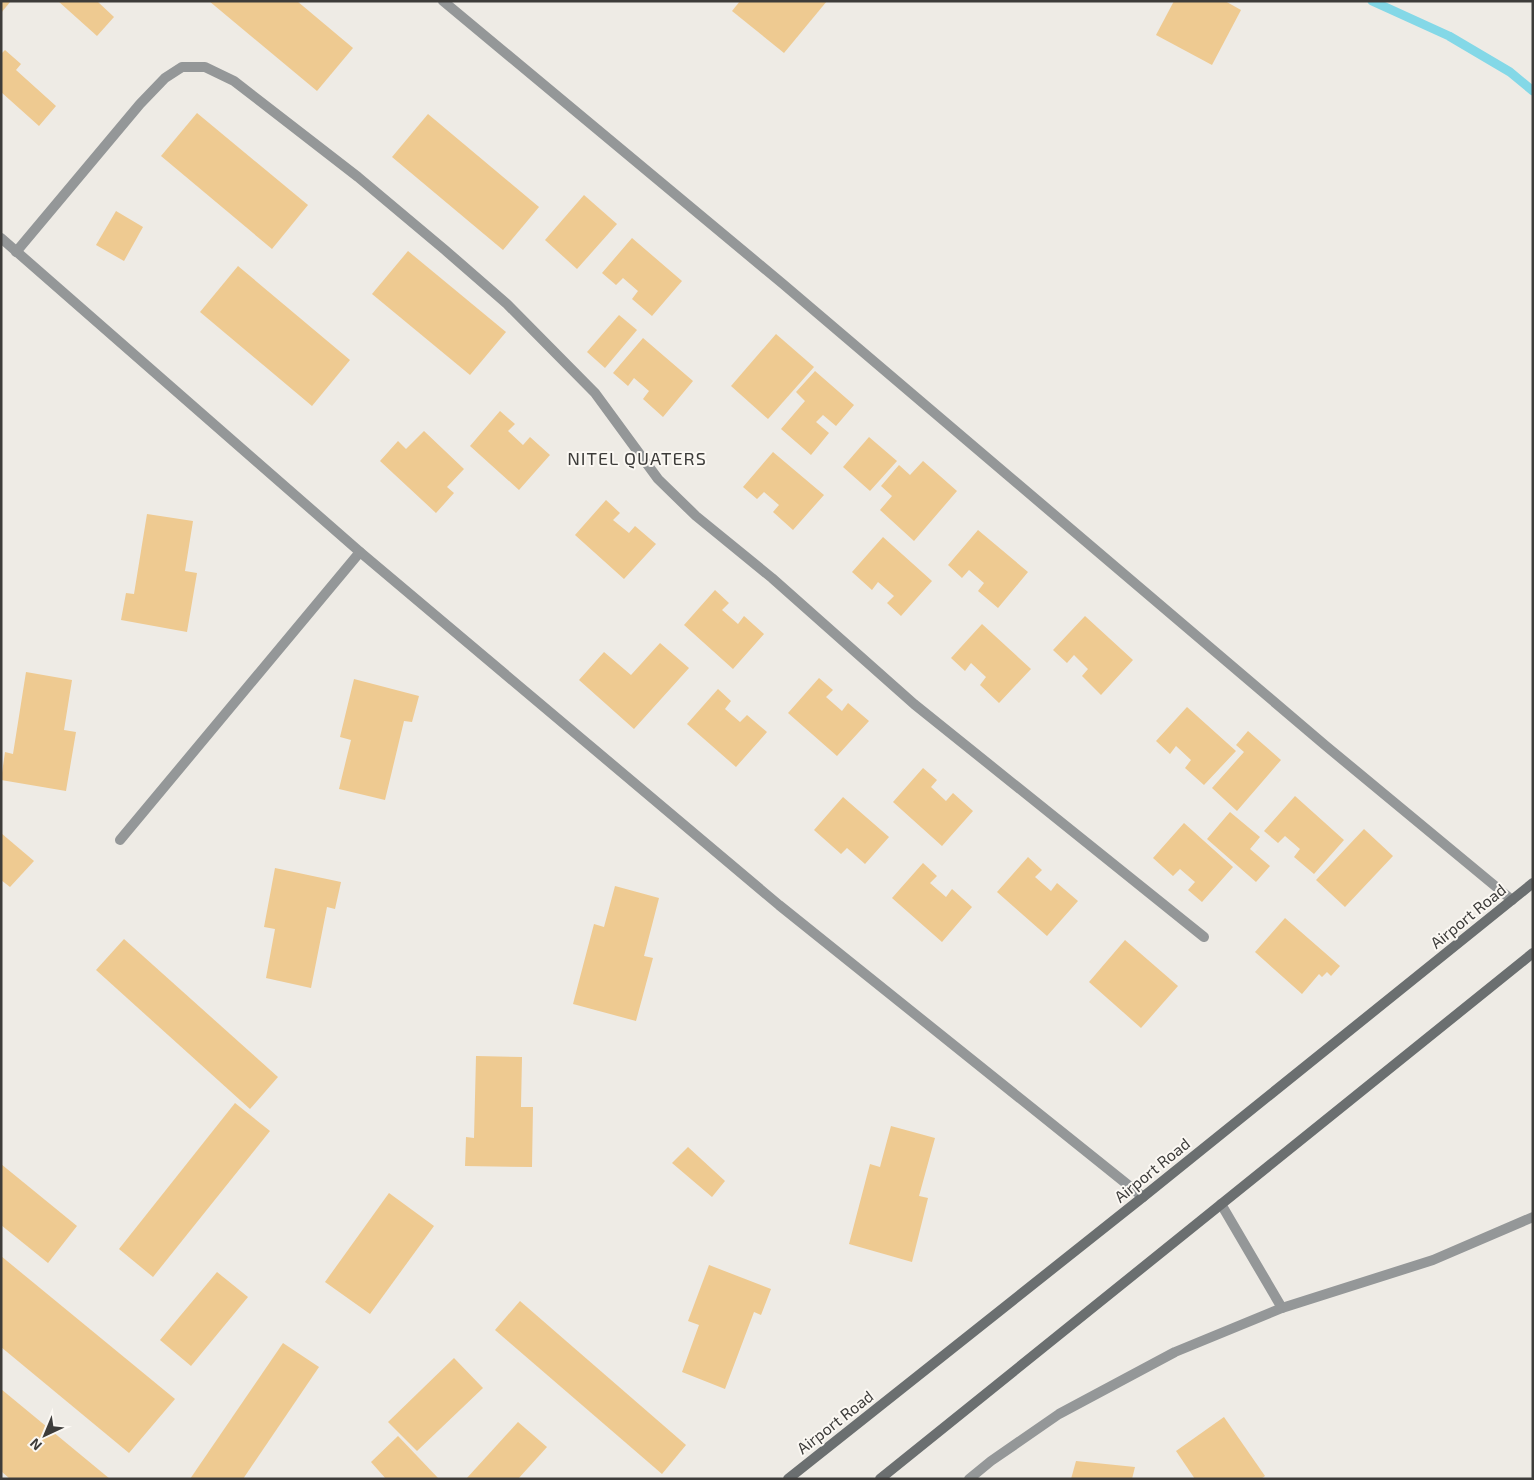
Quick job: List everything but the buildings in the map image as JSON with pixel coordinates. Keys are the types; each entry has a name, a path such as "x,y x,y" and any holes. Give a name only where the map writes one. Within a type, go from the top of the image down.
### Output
{"street":[{"path":"443,1 783,284 1326,746 1512,900"},
{"path":"16,252 140,104 165,78 182,67 205,66 234,81 358,177 507,304 595,393 658,479 696,516 772,578 914,704 1204,938"},
{"path":"1,238 360,552 779,905 1143,1197"},
{"path":"120,840 360,552"},
{"name":"Airport Road","path":"788,1479 1143,1197 1533,883"},
{"path":"880,1479 1533,953"},
{"path":"1220,1204 1282,1308"},
{"path":"970,1479 991,1461 1059,1414 1175,1352 1282,1308 1433,1260 1533,1217"}],"waterway":[{"path":"1372,1 1449,36 1510,72 1533,91"}],"district":[{"name":"NITEL QUATERS","path":"637,459"}]}
